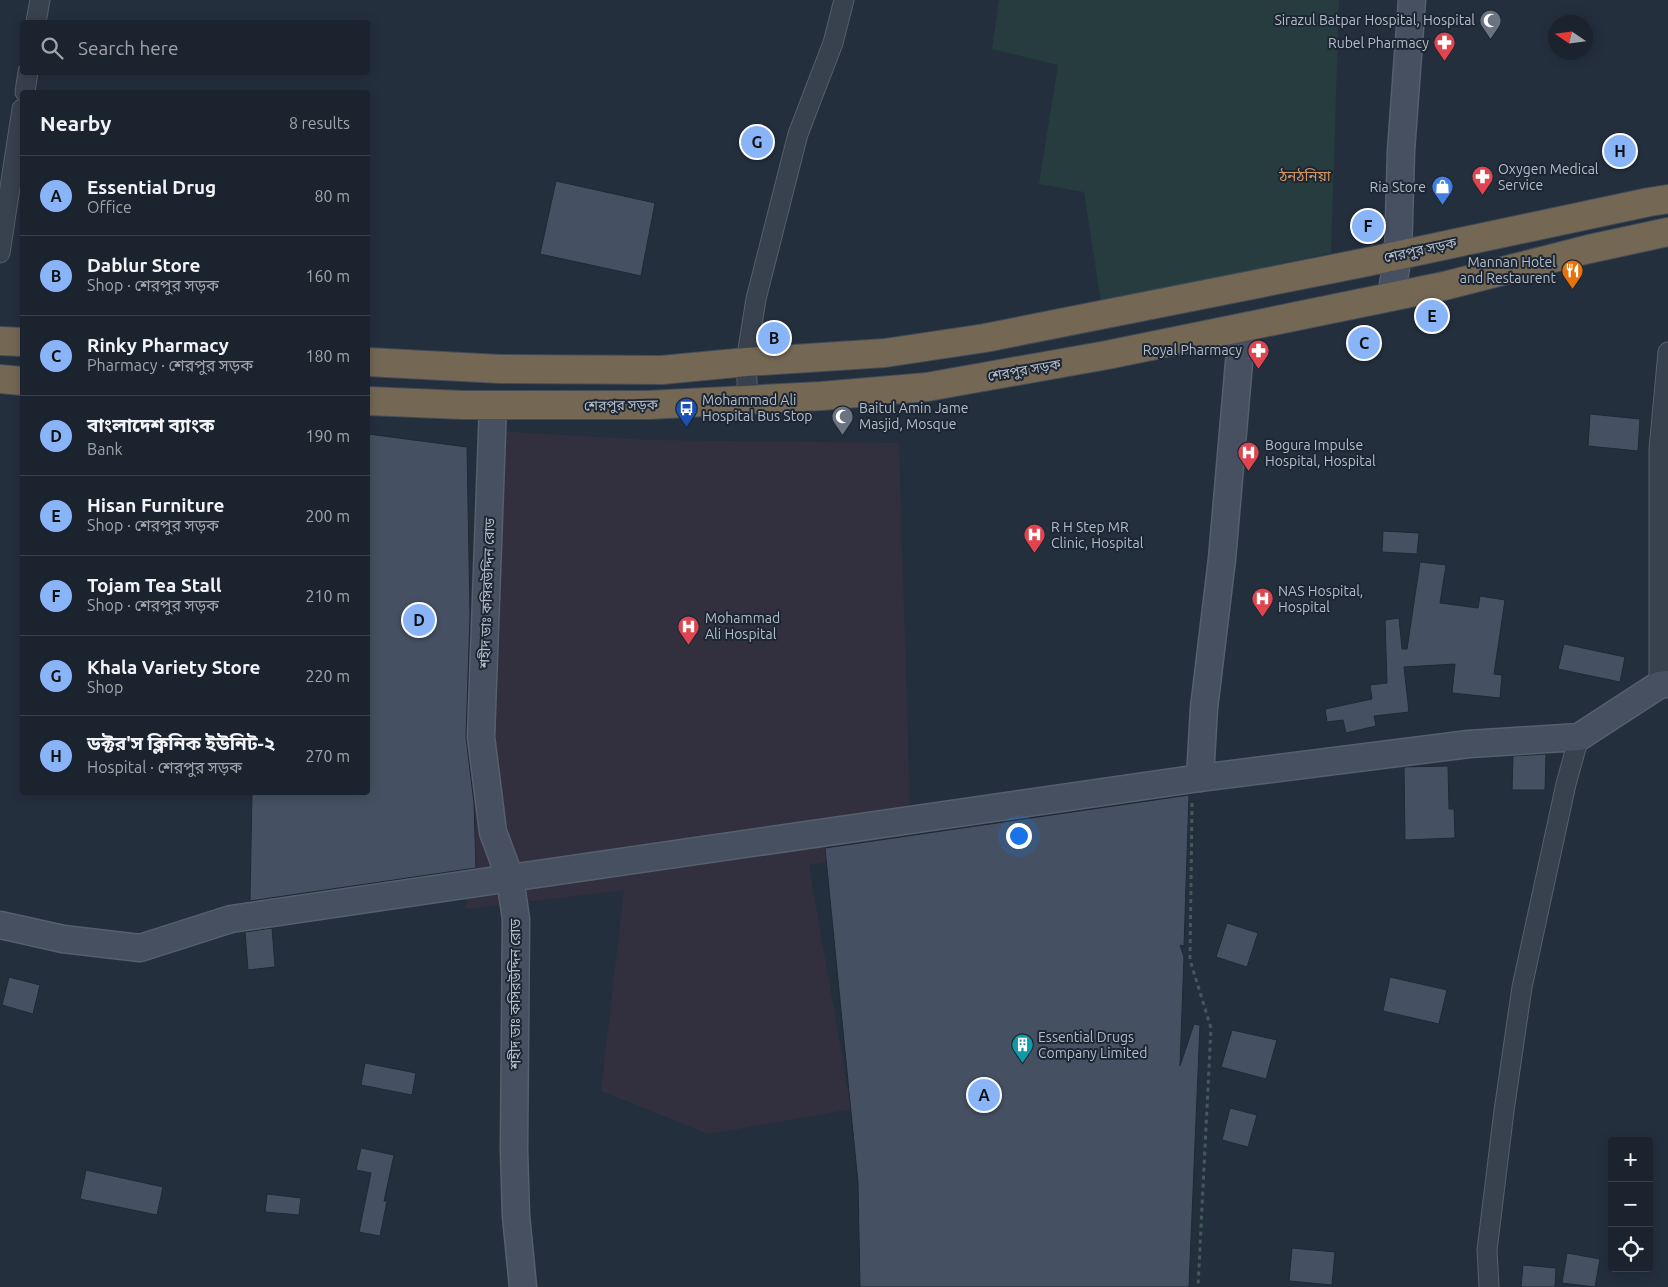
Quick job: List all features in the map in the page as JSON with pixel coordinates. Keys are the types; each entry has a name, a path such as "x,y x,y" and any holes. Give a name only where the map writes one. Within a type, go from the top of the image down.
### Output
{"highway":[{"name":"শেরপুর সড়ক","path":"370,362 500,369 662,370 746,362 885,353 985,338 1668,199"},
{"name":"শেরপুর সড়ক","path":"370,401 493,405 648,405 821,396 927,387 1098,357 1444,286 1597,247 1668,232"},
{"path":"0,341 20,342"},
{"path":"0,379 20,382"}],"street":[{"path":"36,20 40,0"},
{"path":"748,400 746,362 756,299 798,134 833,43 844,0"},
{"path":"1391,297 1398,255 1401,151 1412,0"},
{"path":"25,90 28,75"},
{"path":"0,253 20,123"},
{"path":"1196,779 1222,559 1242,328"},
{"path":"0,925 63,939 140,948 231,919 510,878 1196,779 1469,744 1579,737 1663,684 1659,449 1668,352"},
{"name":"শহীদ ডাঃ কসিরউদ্দিন রোড","path":"493,405 481,737 493,832 510,878 516,919 514,1150 516,1216 523,1287"},
{"path":"1489,1287 1487,1250 1522,987 1566,784 1579,737"}],"path":[{"path":"1196,779 1190,960 1211,1028 1198,1287"}],"shaded area":[{"name":"Mohammad Ali Hospital","path":"480,430 648,440 899,443 911,847 809,865 851,1109 709,1134 601,1091 624,890 466,909"}],"green space":[{"path":"999,0 1339,0 1331,253 1101,302 1084,192 1039,184 1058,65 992,49"}],"building":[{"path":"556,181 655,203 641,276 540,254"},
{"path":"1590,414 1640,419 1638,451 1588,446"},
{"path":"370,434 467,447 470,616 466,737 474,803 476,868 250,901 252,795 370,795"},
{"path":"1383,531 1419,533 1417,554 1382,552"},
{"path":"1420,562 1446,565 1440,603 1478,608 1480,596 1505,600 1494,674 1502,675 1500,698 1452,693 1455,664 1404,667 1409,712 1374,716 1376,726 1346,733 1343,720 1327,722 1325,709 1372,699 1370,685 1387,683 1385,620 1399,618 1402,649 1407,649"},
{"path":"1564,644 1625,657 1620,682 1558,669"},
{"path":"1546,754 1545,790 1512,790 1513,756"},
{"path":"1448,766 1449,809 1454,809 1455,838 1405,840 1404,767"},
{"name":"Essential Drugs Company Limited","path":"1189,795 1184,946 1180,945 1184,957 1180,1066 1194,1024 1200,1025 1189,1287 860,1287 858,1183 825,848"},
{"path":"1227,923 1258,933 1247,967 1216,957"},
{"path":"272,928 275,967 248,970 245,932"},
{"path":"9,977 40,985 33,1014 2,1005"},
{"path":"1390,977 1447,990 1439,1024 1383,1011"},
{"path":"1232,1030 1277,1040 1266,1079 1221,1067"},
{"path":"365,1063 416,1073 412,1095 361,1085"},
{"path":"1230,1108 1257,1115 1248,1147 1222,1140"},
{"path":"361,1148 394,1155 384,1201 387,1201 380,1236 359,1232 371,1173 356,1170"},
{"path":"86,1170 163,1187 157,1215 80,1199"},
{"path":"267,1194 301,1198 299,1215 265,1212"},
{"path":"1292,1248 1335,1252 1332,1285 1289,1281"},
{"path":"1567,1253 1600,1259 1595,1287 1562,1283"},
{"path":"1523,1265 1556,1268 1555,1287 1521,1287"}],"place":[{"name":"Sirazul Batpar Hospital, Hospital","path":"1491,39"},
{"name":"Rubel Pharmacy","path":"1445,62"},
{"name":"Khala Variety Store","path":"757,142"},
{"name":"ডক্টর'স ক্লিনিক ইউনিট-২","path":"1620,151"},
{"name":"Oxygen Medical Service","path":"1482,196"},
{"name":"Ria Store","path":"1442,206"},
{"name":"Tojam Tea Stall","path":"1368,226"},
{"name":"Mannan Hotel and Restaurent","path":"1572,289"},
{"name":"Hisan Furniture","path":"1432,316"},
{"name":"Dablur Store","path":"774,338"},
{"name":"Rinky Pharmacy","path":"1364,343"},
{"name":"Royal Pharmacy","path":"1258,369"},
{"name":"Mohammad Ali Hospital Bus Stop","path":"686,427"},
{"name":"Baitul Amin Jame Masjid, Mosque","path":"843,435"},
{"name":"Bogura Impulse Hospital, Hospital","path":"1249,472"},
{"name":"R H Step MR Clinic, Hospital","path":"1035,554"},
{"name":"NAS Hospital, Hospital","path":"1262,618"},
{"name":"বাংলাদেশ ব্যাংক","path":"419,620"},
{"name":"Mohammad Ali Hospital","path":"689,645"},
{"name":"Essential Drugs Company Limited","path":"1022,1064"},
{"name":"Essential Drug","path":"984,1095"}],"district":[{"name":"ঠনঠনিয়া","path":"1305,175"}]}
